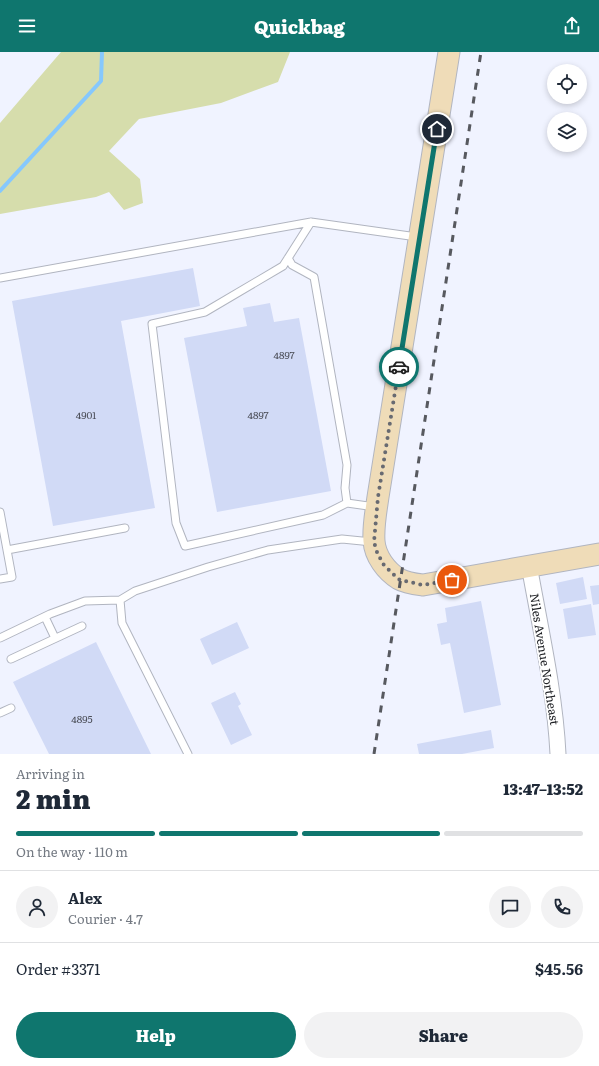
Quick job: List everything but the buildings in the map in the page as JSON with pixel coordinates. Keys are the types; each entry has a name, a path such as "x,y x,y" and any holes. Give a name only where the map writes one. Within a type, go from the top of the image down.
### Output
{"street":[{"path":"449,52 376,507 374,542 383,564 392,573 400,580 423,585 529,565 599,554"},
{"name":"Niles Avenue Northeast","path":"529,565 553,703 557,731 558,754"}],"lane":[{"path":"0,278 311,222 420,237"},
{"path":"311,222 283,266 205,312 152,324 176,522 185,546 323,514 347,503 376,507"},
{"path":"288,258 292,265 314,277 347,466 345,488 347,503"},
{"path":"0,512 12,577 0,579"},
{"path":"7,550 125,528"},
{"path":"0,638 45,617 85,601 120,600 143,589 208,567 268,550 342,539 374,542"},
{"path":"120,600 122,623 188,754"},
{"path":"45,617 55,638"},
{"path":"11,659 82,626"},
{"path":"0,713 11,708"}],"green space":[{"path":"61,52 290,52 278,82 221,103 139,119 109,151 140,179 143,203 124,210 109,192 96,197 0,214 0,123"}],"waterway":[{"path":"0,191 101,81 102,52"}],"railway":[{"path":"374,754 481,52"}],"way so far":[{"path":"399,367 378,497 374,542 383,564 400,580 423,585 452,580"}],"route":[{"path":"399,367 437,129"}]}
